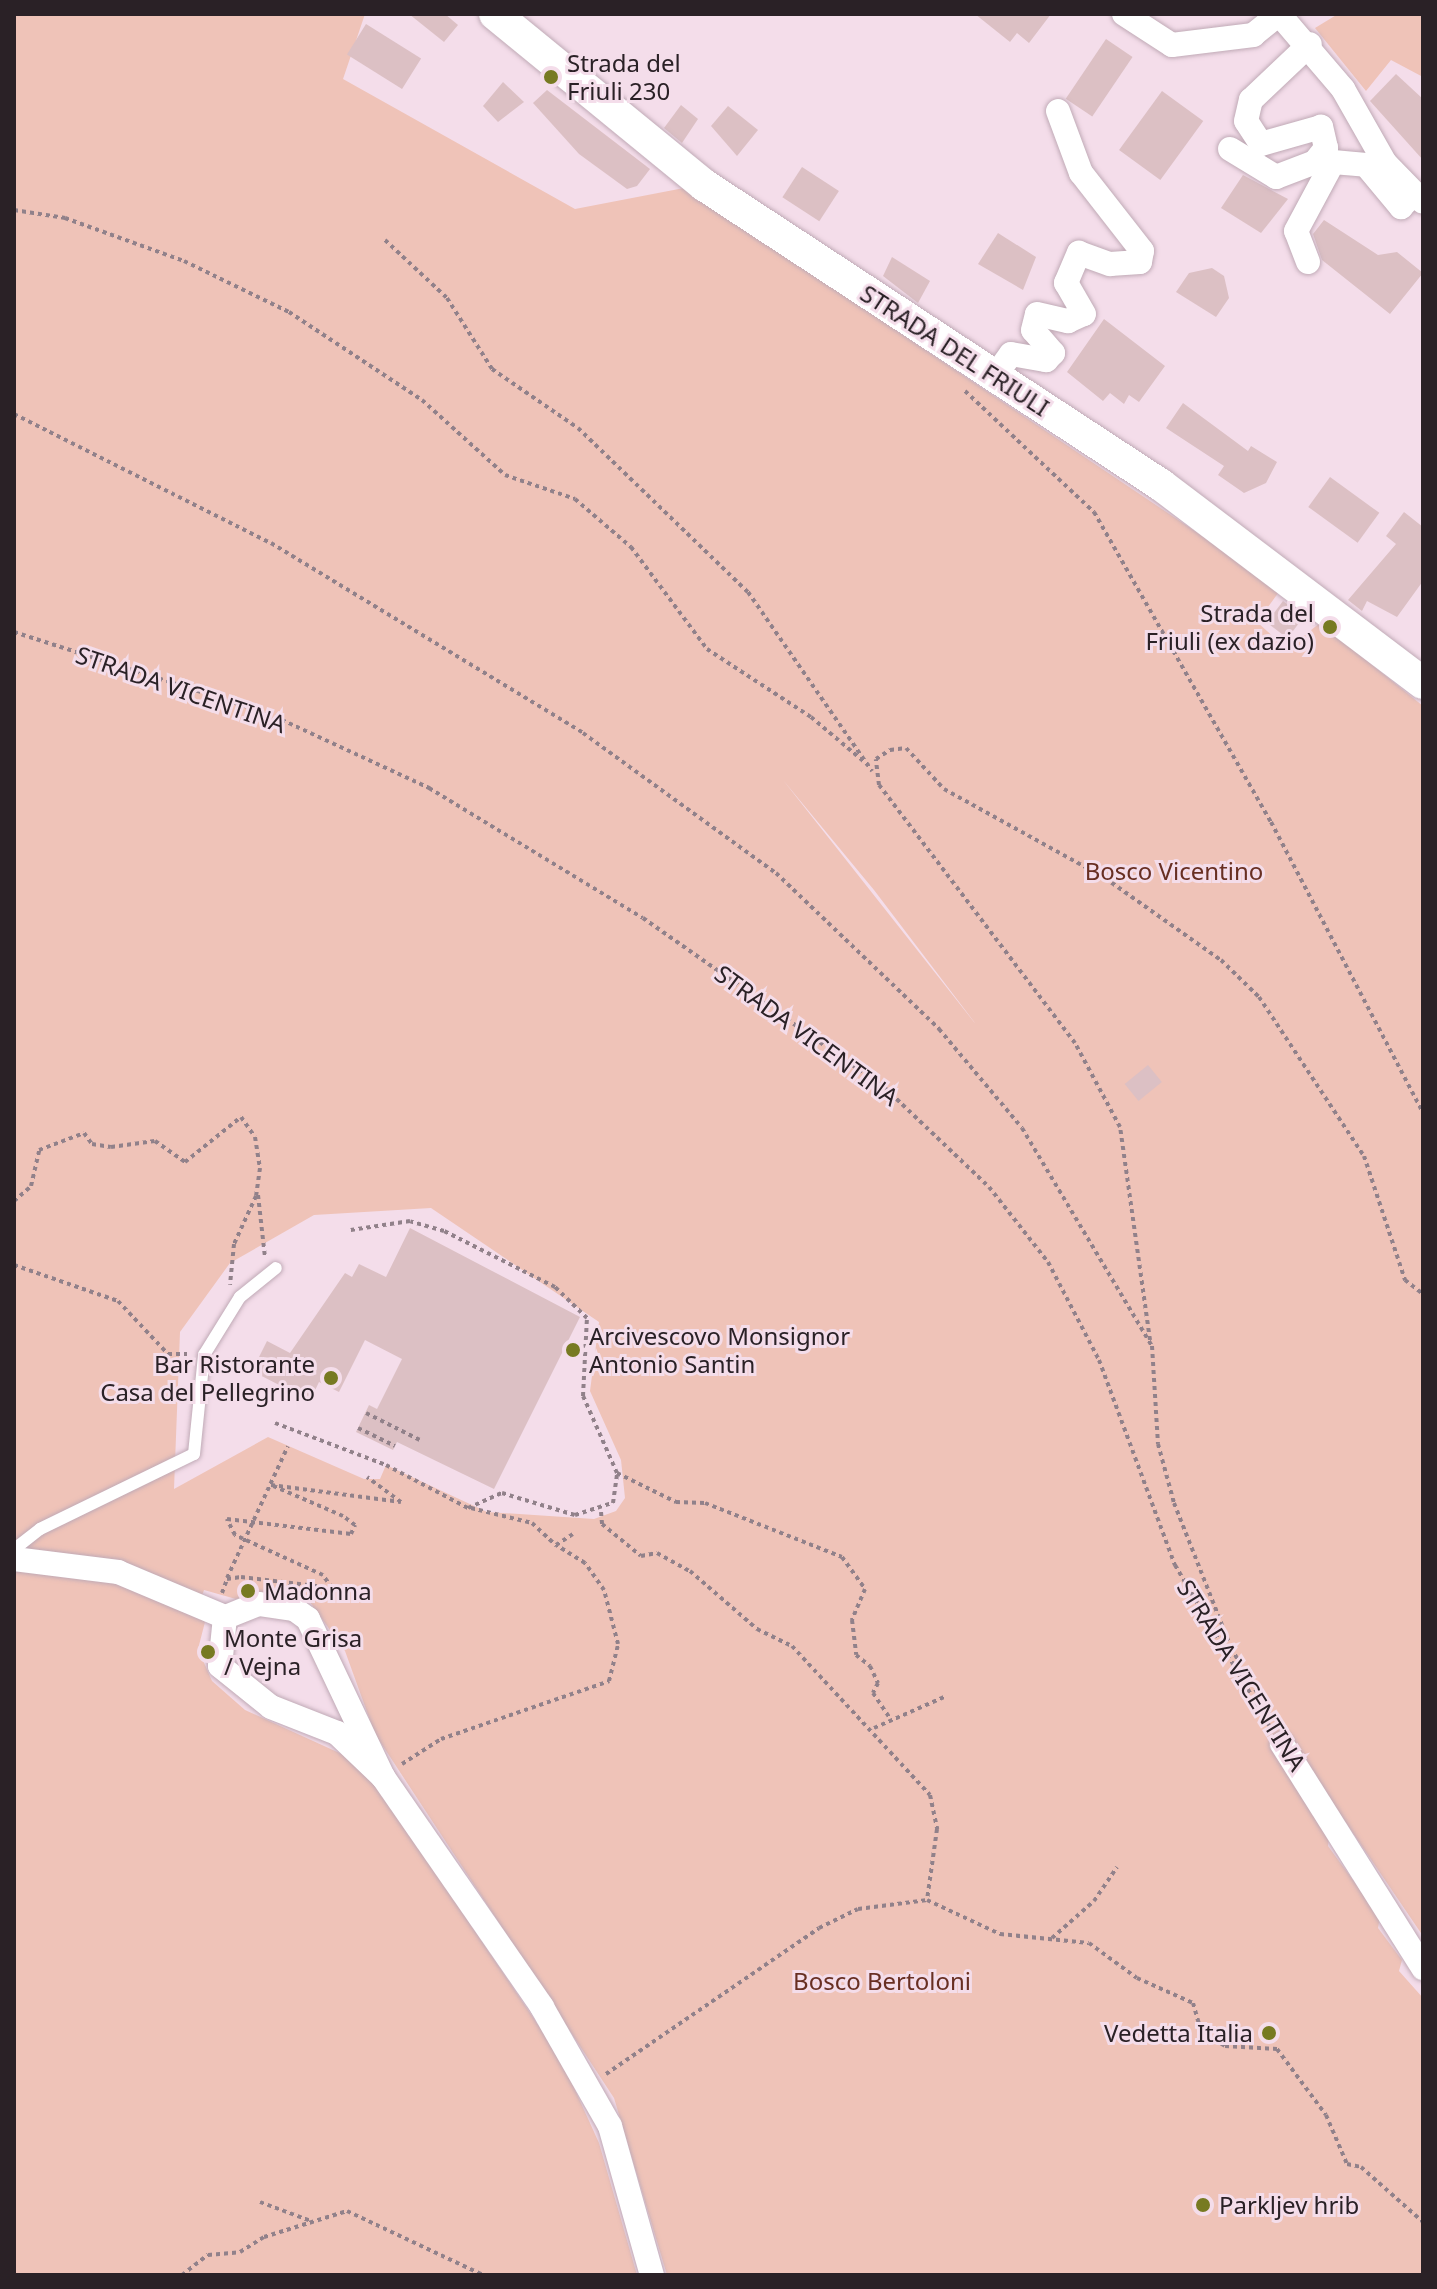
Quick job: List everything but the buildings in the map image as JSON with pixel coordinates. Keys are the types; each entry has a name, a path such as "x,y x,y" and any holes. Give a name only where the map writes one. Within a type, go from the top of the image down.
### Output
{"main road":[{"name":"STRADA DEL FRIULI","path":"495,14 704,185 1218,526 1422,681"}],"street":[{"path":"1124,14 1172,45 1253,35 1279,14 1310,44 1385,163 1418,198 1401,207 1366,165 1333,162 1296,231 1308,262"},
{"path":"1230,149 1276,177 1315,162 1326,148 1321,127 1261,144 1246,121 1251,100 1310,44"},
{"path":"995,376 1011,354 1046,360 1053,353 1033,330 1037,314 1068,321 1084,314 1066,283 1079,253 1110,264 1140,262 1142,251 1081,173 1058,111"},
{"path":"14,1559 118,1572 225,1617 258,1604 294,1609 308,1619 383,1777 591,2084 652,2275"},
{"path":"225,1617 217,1652 233,1682 271,1707 337,1733 383,1777"},
{"name":"STRADA VICENTINA","path":"1282,1744 1423,1968"}],"lane":[{"path":"14,1559 17,1547 40,1529 194,1454 204,1355 233,1307 271,1272"}],"path":[{"path":"14,210 65,218 184,261 289,312 422,400 505,475 575,499 631,547 707,649 811,717 868,765"},
{"path":"385,240 447,298 492,369 578,428 748,592 872,771 1075,1043 1120,1127 1140,1292 1152,1346 1158,1444 1174,1503 1231,1648 1272,1709 1282,1744"},
{"path":"959,384 1094,512 1271,822 1423,1113"},
{"path":"14,414 206,507 386,608 583,733 776,873 939,1029 1022,1128 1152,1346"},
{"name":"STRADA VICENTINA","path":"14,632 267,713 429,788 630,910 885,1088 989,1187 1048,1262 1099,1360 1148,1508 1175,1565 1282,1744"},
{"path":"872,771 890,750 906,748 944,789 1105,878 1221,960 1290,1035 1330,1098 1364,1156 1405,1280 1423,1294"},
{"path":"14,1201 31,1186 39,1150 84,1133 92,1144 111,1147 155,1141 185,1162 241,1117 255,1137 257,1189 271,1272"},
{"path":"233,1307 234,1244 257,1189"},
{"path":"351,1230 410,1221 555,1287 587,1318 583,1396 617,1473 613,1503 601,1512 575,1515 519,1494 468,1508"},
{"path":"14,1265 118,1301 168,1354 204,1355"},
{"path":"366,1413 420,1440"},
{"path":"275,1423 386,1465 468,1508 532,1523 556,1545 585,1563 604,1590 618,1644 609,1681 441,1739 383,1777"},
{"path":"358,1428 395,1446"},
{"path":"225,1617 218,1606 227,1579 288,1446"},
{"path":"617,1473 676,1502 705,1503 842,1557 865,1589 852,1620 856,1655 870,1666 878,1683 873,1693 889,1717"},
{"path":"271,1485 401,1502 367,1477"},
{"path":"227,1579 279,1579 325,1590 334,1584 246,1539 227,1519 255,1520 337,1533 354,1529 343,1516 271,1485"},
{"path":"601,1512 602,1524 641,1556 657,1553 690,1571 757,1629 792,1646 873,1728 930,1795 937,1829 927,1900"},
{"path":"556,1545 573,1534"},
{"path":"873,1728 889,1717 944,1697"},
{"path":"1052,1938 1094,1901 1117,1867"},
{"path":"591,2084 819,1928 858,1909 927,1900 969,1914 1000,1934 1089,1943 1137,1978 1193,2003 1201,2031 1225,2046 1277,2049 1326,2115 1347,2164 1361,2167 1423,2222"},
{"path":"260,2202 311,2221"},
{"path":"182,2275 208,2255 240,2252 311,2221 347,2211 483,2275"}],"green space":[{"path":"14,14 365,14 343,79 575,209 684,188 1281,589 1257,622 1287,649 1320,623 1423,706 1423,1936 1281,1727 1272,1748 1329,1835 1328,1846 1380,1917 1378,1928 1402,1960 1399,1971 1423,1998 1423,2275 667,2275 614,2098 375,1734 345,1651 310,1602 281,1592 236,1599 204,1590 195,1614 205,1622 198,1649 212,1681 245,1710 346,1756 371,1777 561,2059 599,2143 637,2275 14,2275","holes":["783,780 874,890 975,1023 974,1022","431,1208 599,1322 590,1391 621,1460 625,1498 616,1511 594,1519 487,1512 386,1465 380,1479 364,1479 268,1437 174,1489 180,1332 230,1263 314,1215"]},
{"path":"1338,14 1423,14 1423,77 1391,60 1366,91 1315,28"}],"place":[{"name":"Strada del Friuli 230","path":"551,77"},
{"name":"Strada del Friuli (ex dazio)","path":"1330,627"},
{"name":"Arcivescovo Monsignor Antonio Santin","path":"573,1350"},
{"name":"Bar Ristorante Casa del Pellegrino","path":"331,1378"},
{"name":"Madonna","path":"248,1591"},
{"name":"Monte Grisa / Vejna","path":"208,1652"},
{"name":"Vedetta Italia","path":"1269,2033"},
{"name":"Parkljev hrib","path":"1203,2205"}],"park label":[{"name":"Bosco Vicentino","path":"1174,871"},
{"name":"Bosco Bertoloni","path":"882,1981"}]}
